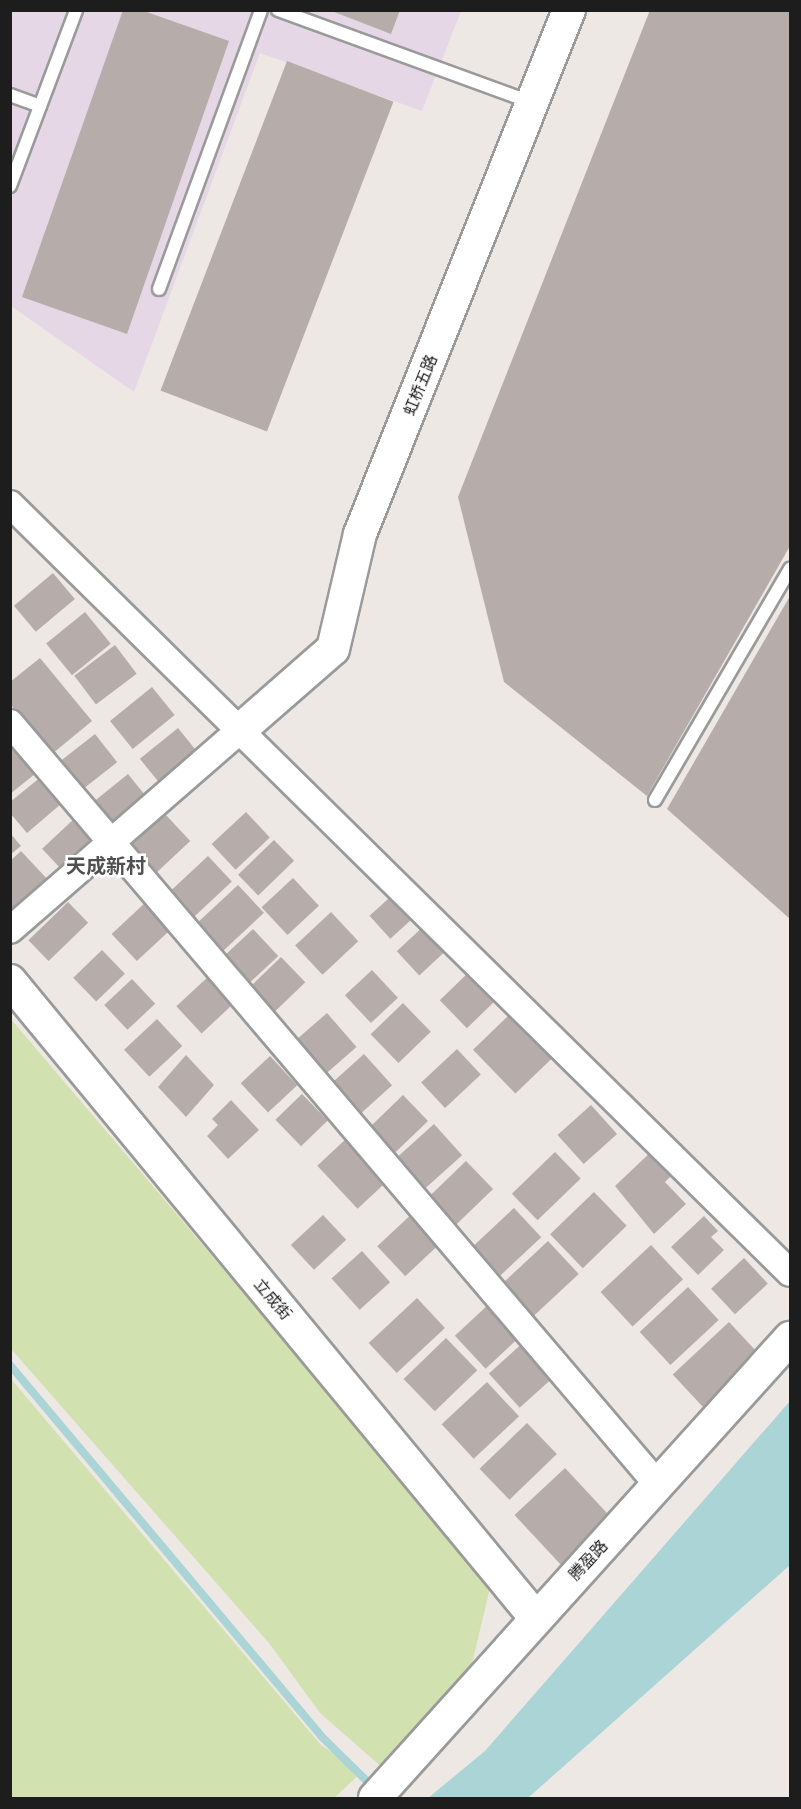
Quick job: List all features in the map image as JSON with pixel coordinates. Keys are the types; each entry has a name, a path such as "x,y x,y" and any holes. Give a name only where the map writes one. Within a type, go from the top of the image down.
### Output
{"street":[{"name":"虹桥五路","path":"240,730 333,649 360,534 569,10"},
{"path":"10,504 790,1273"},
{"path":"10,723 658,1485"},
{"path":"10,930 240,730"},
{"name":"立成街","path":"10,981 535,1617"},
{"name":"腾盈路","path":"382,1791 535,1617 790,1338"}],"lane":[{"path":"10,186 76,10"},
{"path":"159,289 261,10"},
{"path":"278,10 532,102"},
{"path":"10,95 40,106"},
{"path":"655,800 790,569"}],"shaded area":[{"path":"11,11 461,11 422,111 260,53 134,392 11,306"}],"green space":[{"path":"10,1018 491,1584 469,1676 384,1769 320,1713 269,1643 11,1349"},
{"path":"11,1379 321,1745 362,1772 334,1798 11,1798"}],"water":[{"path":"790,1401 790,1565 528,1798 428,1798 485,1751"}],"building":[{"path":"123,10 141,10 229,41 127,334 22,297"},
{"path":"329,10 400,10 391,34"},
{"path":"650,10 790,10 790,546 647,796 504,682 458,497"},
{"path":"287,61 393,102 267,431 160,391"},
{"path":"53,573 75,599 36,632 14,606"},
{"path":"790,596 790,919 667,809"},
{"path":"85,612 111,644 72,675 46,643"},
{"path":"115,645 137,674 96,704 74,676"},
{"path":"40,658 92,721 52,754 10,704 10,682"},
{"path":"152,687 175,715 133,749 110,721"},
{"path":"178,728 199,754 161,784 140,759"},
{"path":"95,734 117,762 80,791 58,763"},
{"path":"18,743 40,770 10,794 10,749"},
{"path":"47,772 68,798 27,833 10,813 10,802"},
{"path":"128,774 149,800 114,828 93,802"},
{"path":"246,812 270,838 235,870 212,844"},
{"path":"165,814 190,841 154,875 128,848"},
{"path":"75,818 98,843 65,874 42,849"},
{"path":"10,833 21,846 10,855"},
{"path":"274,840 294,861 258,896 238,875"},
{"path":"21,851 49,881 16,912 10,907 10,861"},
{"path":"208,856 232,882 194,917 170,891"},
{"path":"293,878 319,906 287,935 262,907"},
{"path":"238,885 264,913 222,952 196,924"},
{"path":"397,891 418,914 390,939 370,916"},
{"path":"68,902 88,923 49,961 28,940"},
{"path":"146,902 171,929 137,961 112,934"},
{"path":"331,912 358,941 322,975 295,945"},
{"path":"426,924 449,948 419,975 397,951"},
{"path":"253,929 278,956 245,987 220,960"},
{"path":"102,950 125,974 96,1002 73,978"},
{"path":"281,957 305,982 271,1016 246,990"},
{"path":"372,970 398,998 371,1023 345,995"},
{"path":"470,971 497,999 467,1028 440,1000"},
{"path":"210,975 235,1002 202,1033 176,1006"},
{"path":"132,979 155,1004 127,1030 104,1005"},
{"path":"403,1003 431,1032 398,1063 371,1034"},
{"path":"327,1013 357,1047 324,1075 295,1041"},
{"path":"509,1015 551,1059 515,1094 473,1050"},
{"path":"157,1019 182,1046 149,1077 124,1050"},
{"path":"457,1049 481,1075 445,1108 421,1082"},
{"path":"364,1054 392,1085 359,1115 331,1083"},
{"path":"186,1055 214,1085 186,1117 158,1087"},
{"path":"270,1056 297,1085 268,1113 241,1083"},
{"path":"302,1094 328,1121 301,1146 275,1120"},
{"path":"403,1095 428,1121 395,1153 370,1127"},
{"path":"231,1100 259,1130 228,1159 207,1136 218,1125 212,1119"},
{"path":"591,1105 617,1134 584,1164 558,1135"},
{"path":"434,1124 462,1155 424,1189 396,1158"},
{"path":"348,1137 388,1180 358,1209 317,1166"},
{"path":"654,1149 675,1172 665,1182 686,1204 654,1234 615,1186"},
{"path":"555,1152 581,1179 538,1220 512,1194"},
{"path":"466,1161 493,1189 455,1226 428,1198"},
{"path":"594,1192 627,1226 583,1268 550,1234"},
{"path":"514,1208 541,1237 500,1275 473,1246"},
{"path":"416,1210 444,1240 405,1276 377,1246"},
{"path":"323,1215 346,1240 314,1270 291,1245"},
{"path":"704,1216 718,1231 711,1237 724,1250 698,1275 671,1247"},
{"path":"548,1241 579,1274 530,1319 500,1286"},
{"path":"651,1245 683,1279 633,1326 601,1292"},
{"path":"362,1251 390,1282 360,1310 332,1278"},
{"path":"744,1258 768,1284 735,1314 711,1289"},
{"path":"688,1287 719,1320 670,1365 640,1332"},
{"path":"417,1298 445,1328 397,1373 369,1343"},
{"path":"490,1303 521,1336 486,1369 455,1336"},
{"path":"729,1322 765,1361 709,1413 673,1375"},
{"path":"446,1338 477,1370 435,1411 404,1379"},
{"path":"526,1340 557,1374 520,1408 489,1373"},
{"path":"487,1382 519,1416 474,1459 442,1424"},
{"path":"527,1423 557,1454 509,1500 480,1469"},
{"path":"565,1468 612,1518 562,1566 515,1515"}],"waterway":[{"path":"10,1365 321,1736 375,1789"}],"district":[{"name":"天成新村","path":"106,866"}]}
